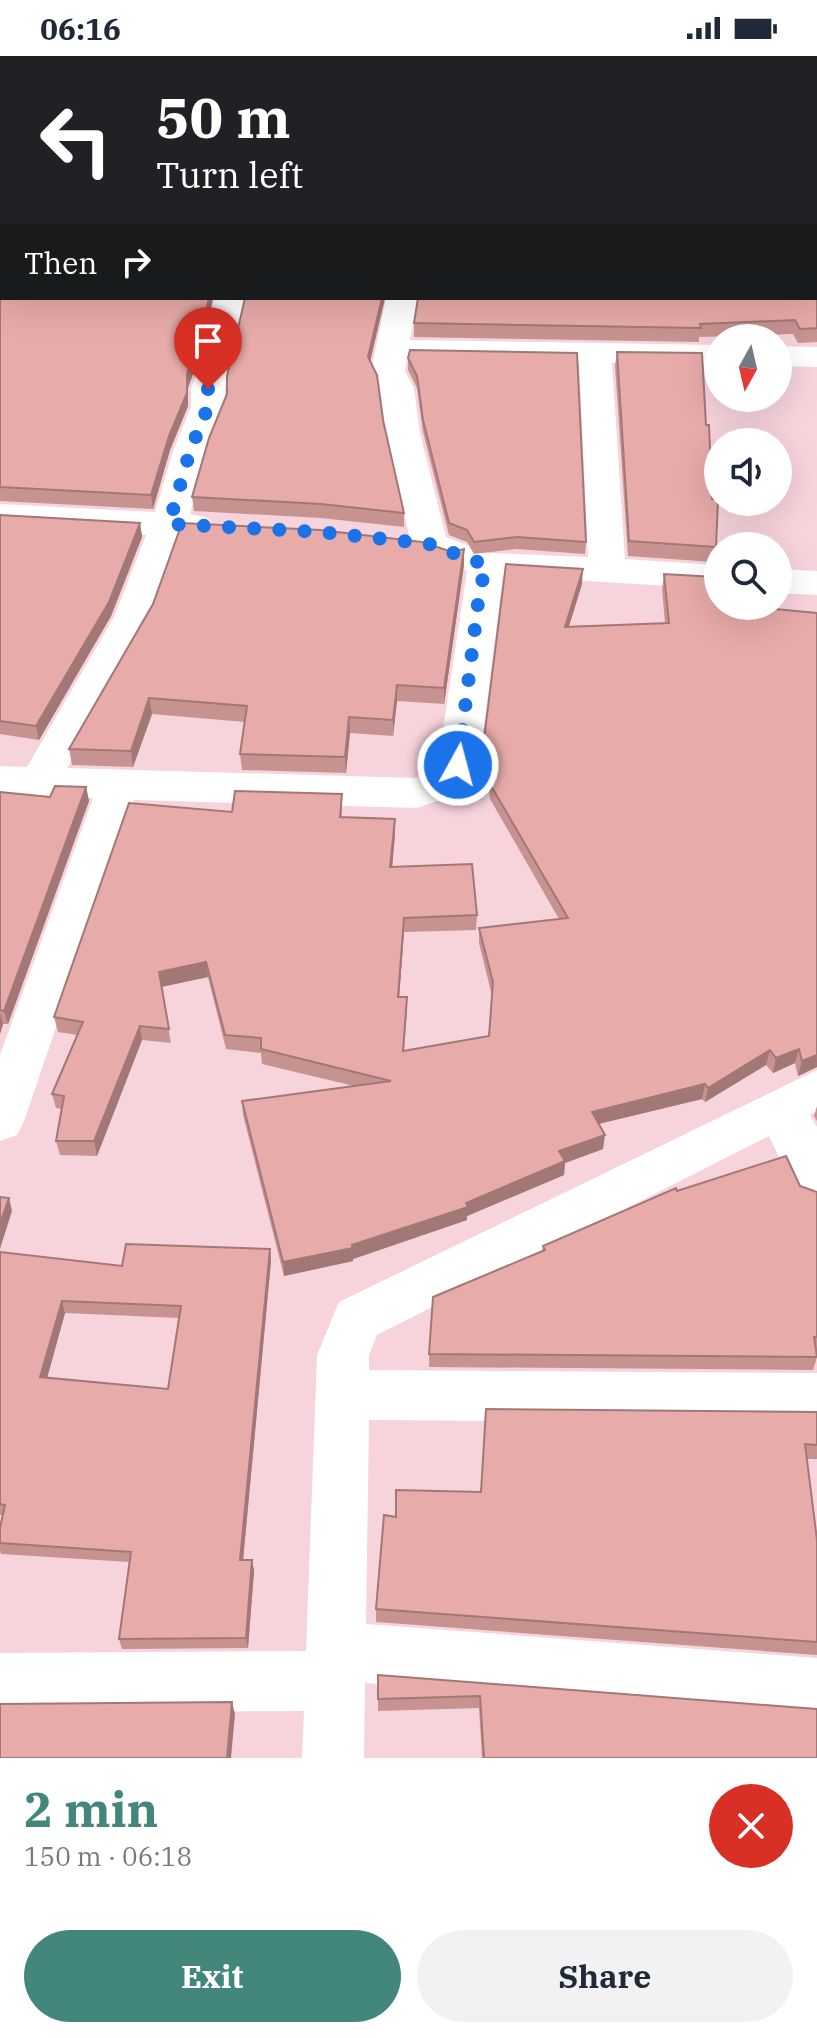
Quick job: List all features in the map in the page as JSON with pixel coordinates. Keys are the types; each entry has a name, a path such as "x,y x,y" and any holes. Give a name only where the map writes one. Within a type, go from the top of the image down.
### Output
{"street":[{"path":"20,781 133,618 169,524 190,451 208,407 208,389 219,355 230,300"},
{"path":"402,300 388,371 397,388 413,542 486,565 516,564 704,576"},
{"path":"390,349 704,355"},
{"path":"595,353 607,570"},
{"path":"792,356 817,357"},
{"path":"0,515 232,528"},
{"path":"20,781 417,793 445,783 458,765 479,595 486,565"},
{"path":"792,582 817,583"},
{"path":"0,1121 119,784"},
{"path":"333,1758 343,1355 357,1319 797,1099 796,1134 817,1184"},
{"path":"342,1395 817,1398"},
{"path":"0,1683 335,1666 817,1688"}],"building":[{"path":"0,300 209,300 187,374 187,393 169,436 151,495 0,487"},
{"path":"245,300 382,300 368,357 377,375 383,420 404,513 321,504 192,497 209,438 227,394 227,376"},
{"path":"418,300 817,300 817,328 800,329 795,320 700,324 701,328 414,323"},
{"path":"410,350 577,353 586,542 517,537 474,542 467,530 449,523 423,420 417,376 408,358"},
{"path":"617,352 702,353 704,412 709,428 704,428 704,516 717,516 717,532 704,532 704,546 629,541"},
{"path":"0,515 140,523 109,602 36,726 0,721"},
{"path":"182,523 320,530 422,542 452,552 464,549 444,688 397,685 393,720 349,717 345,757 240,754 247,706 149,698 131,751 69,749 153,604"},
{"path":"506,564 583,569 565,627 669,623 664,574 704,576 704,620 792,620 792,611 817,613 817,1055 802,1061 799,1049 776,1058 770,1050 708,1088 705,1084 592,1112 605,1135 559,1151 565,1161 466,1203 468,1207 352,1245 353,1248 283,1262 242,1101 391,1081 261,1049 261,1038 225,1035 206,962 159,972 169,1029 140,1026 94,1141 56,1141 64,1096 52,1094 83,1022 54,1017 129,803 232,812 235,791 342,794 340,817 395,819 390,867 472,864 477,915 404,918 398,997 407,997 403,1051 489,1036 493,982 479,928 568,918 490,784 490,774 486,774 484,739"},
{"path":"55,786 86,787 4,1011 0,1010 0,792 50,797"},
{"path":"786,1156 800,1186 817,1192 817,1337 814,1337 817,1357 429,1354 433,1297 545,1250 543,1246 676,1188 677,1191"},
{"path":"0,1197 9,1198 0,1224"},
{"path":"126,1244 270,1249 240,1560 252,1560 246,1638 119,1639 131,1552 0,1543 5,1505 0,1504 0,1252 122,1266","holes":["62,1301 181,1306 168,1389 40,1377"]},
{"path":"486,1409 817,1412 817,1445 805,1444 817,1540 817,1642 376,1609 384,1515 396,1517 396,1490 481,1492"},
{"path":"378,1675 817,1709 817,1758 484,1758 480,1696 378,1699"},
{"path":"232,1702 227,1758 0,1758 0,1704"}],"route":[{"path":"208,389 208,407 190,451 182,488 169,524 321,532 429,544 486,565 479,595 458,765"}]}
